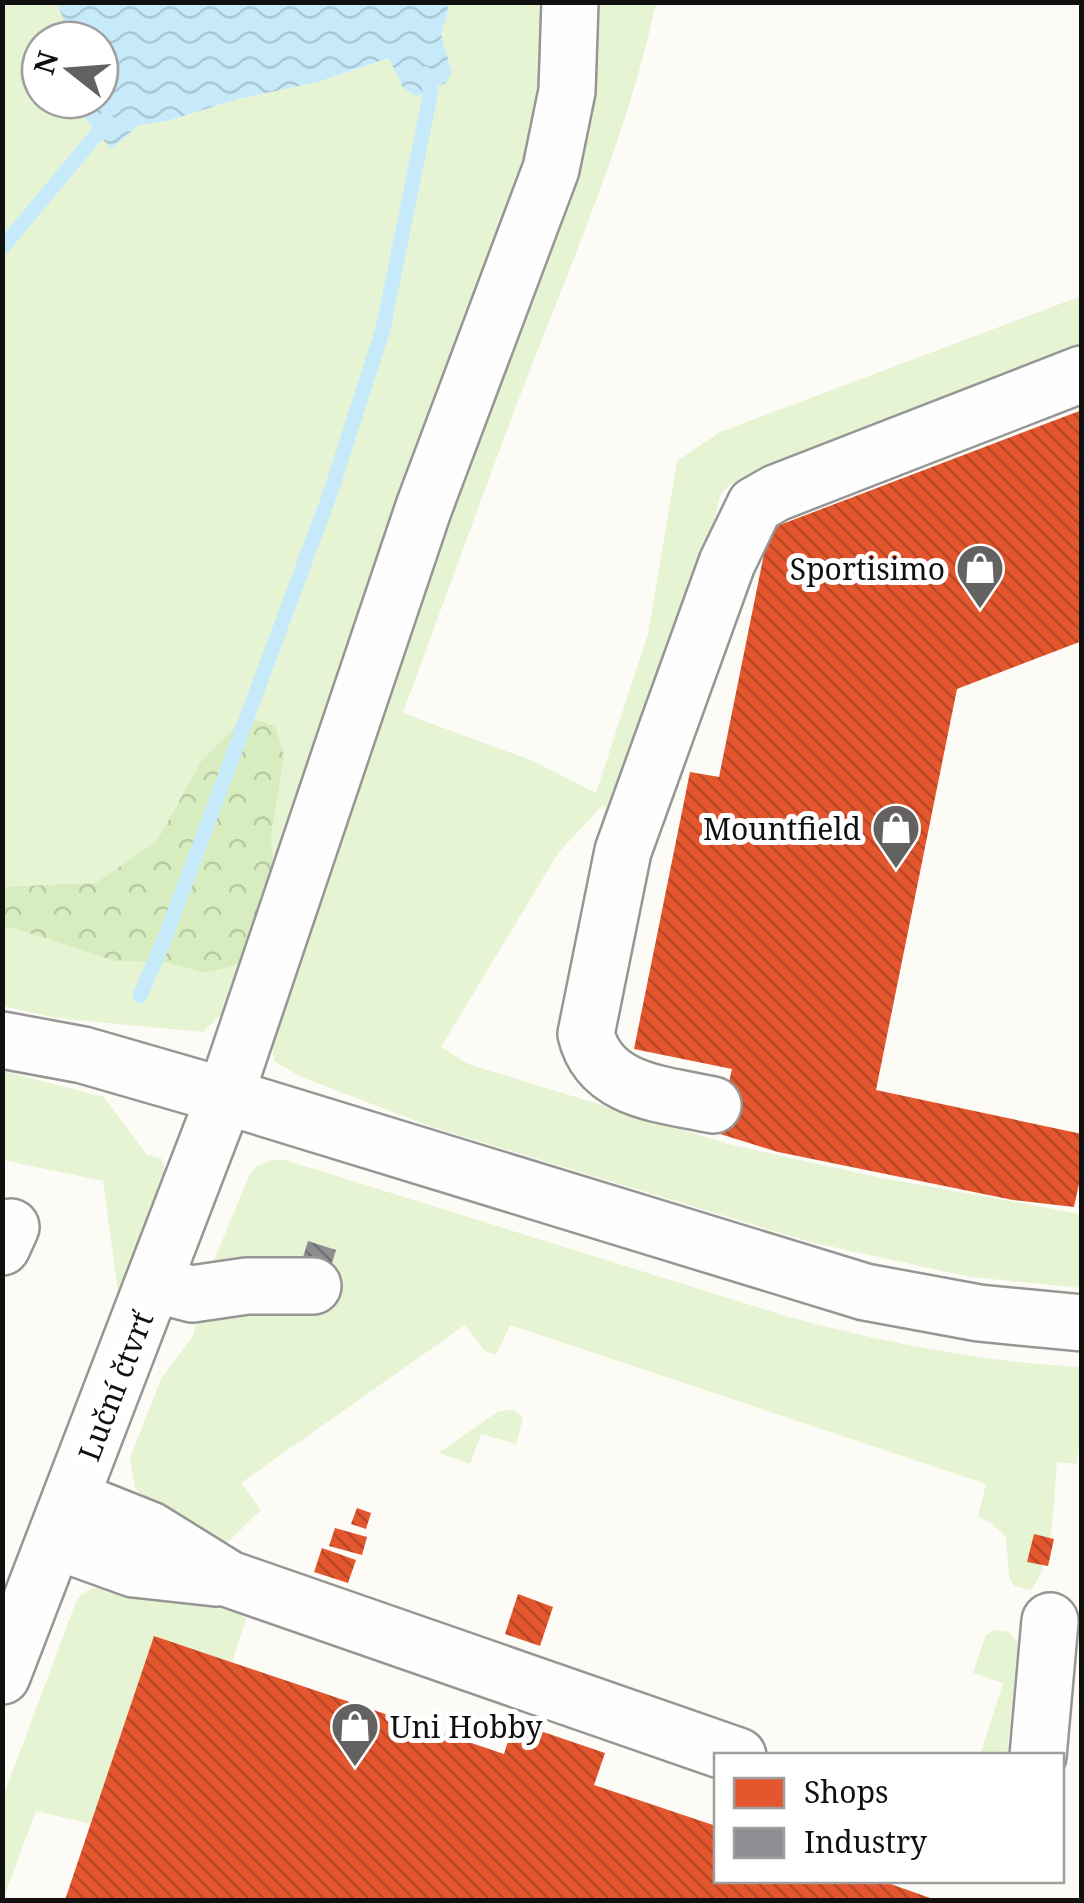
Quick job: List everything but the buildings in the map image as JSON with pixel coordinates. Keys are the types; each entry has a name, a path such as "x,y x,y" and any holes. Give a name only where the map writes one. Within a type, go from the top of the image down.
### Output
{"street":[{"name":"Luční čtvrť","path":"2,1676 225,1096 424,507 550,169 567,91 570,2"},
{"path":"712,1105 630,1087 602,1068 590,1053 586,1034 623,852 726,563 755,506 776,493 1082,374"},
{"path":"2,1040 83,1055 225,1096 864,1292 979,1313 1082,1323"},
{"path":"154,1284 192,1294 247,1286 313,1286"},
{"path":"64,1520 134,1569 229,1579 729,1753"},
{"path":"1038,1753 1050,1621"}],"green space":[{"path":"2,3 57,3 63,20 20,20 20,120 87,120 111,149 139,125 318,82 390,58 451,68 441,35 447,3 656,3 632,97 600,189 403,713 533,761 596,793 648,634 677,461 720,432 1081,296 1081,351 729,485 720,496 694,611 619,809 602,806 559,852 441,1047 468,1064 728,1144 882,1178 1081,1214 1081,1288 970,1277 810,1242 429,1126 299,1076 274,1061 269,1009 240,996 203,1032 55,1018 3,1006"},
{"path":"246,717 275,726 284,756 271,837 275,894 252,961 205,973 166,962 115,961 11,927 3,929 2,887 96,883 157,841 202,760"},
{"path":"2,1071 104,1097 147,1155 161,1158 166,1172 119,1299 103,1181 3,1160"},
{"path":"272,1160 285,1160 789,1317 971,1356 1081,1367 1081,1446 1077,1464 1057,1462 1051,1530 1038,1579 1030,1590 1014,1586 1009,1576 1006,1537 978,1517 986,1484 510,1325 496,1355 485,1351 465,1325 241,1483 261,1510 226,1544 217,1545 150,1503 135,1488 130,1458 162,1377 193,1336 207,1277 250,1174"},
{"path":"514,1409 523,1418 516,1444 481,1434 470,1464 439,1453 497,1412"},
{"path":"131,1579 237,1609 246,1619 232,1662 154,1637 91,1824 36,1811 3,1900 3,1797 77,1599 89,1590 113,1589"},
{"path":"994,1630 1009,1632 1018,1643 1007,1753 981,1753 1003,1683 973,1673 986,1635"}],"water":[{"path":"57,3 447,3 441,35 452,72 446,83 417,96 403,88 389,58 318,82 139,125 111,149 87,120 120,120 120,20 63,20"}],"waterway":[{"path":"140,996 330,494 383,329 431,91 425,74"},
{"path":"2,248 105,120"}],"place":[{"name":"Sportisimo","path":"980,610"},
{"name":"Mountfield","path":"896,870"},
{"name":"Uni Hobby","path":"355,1768"}]}
